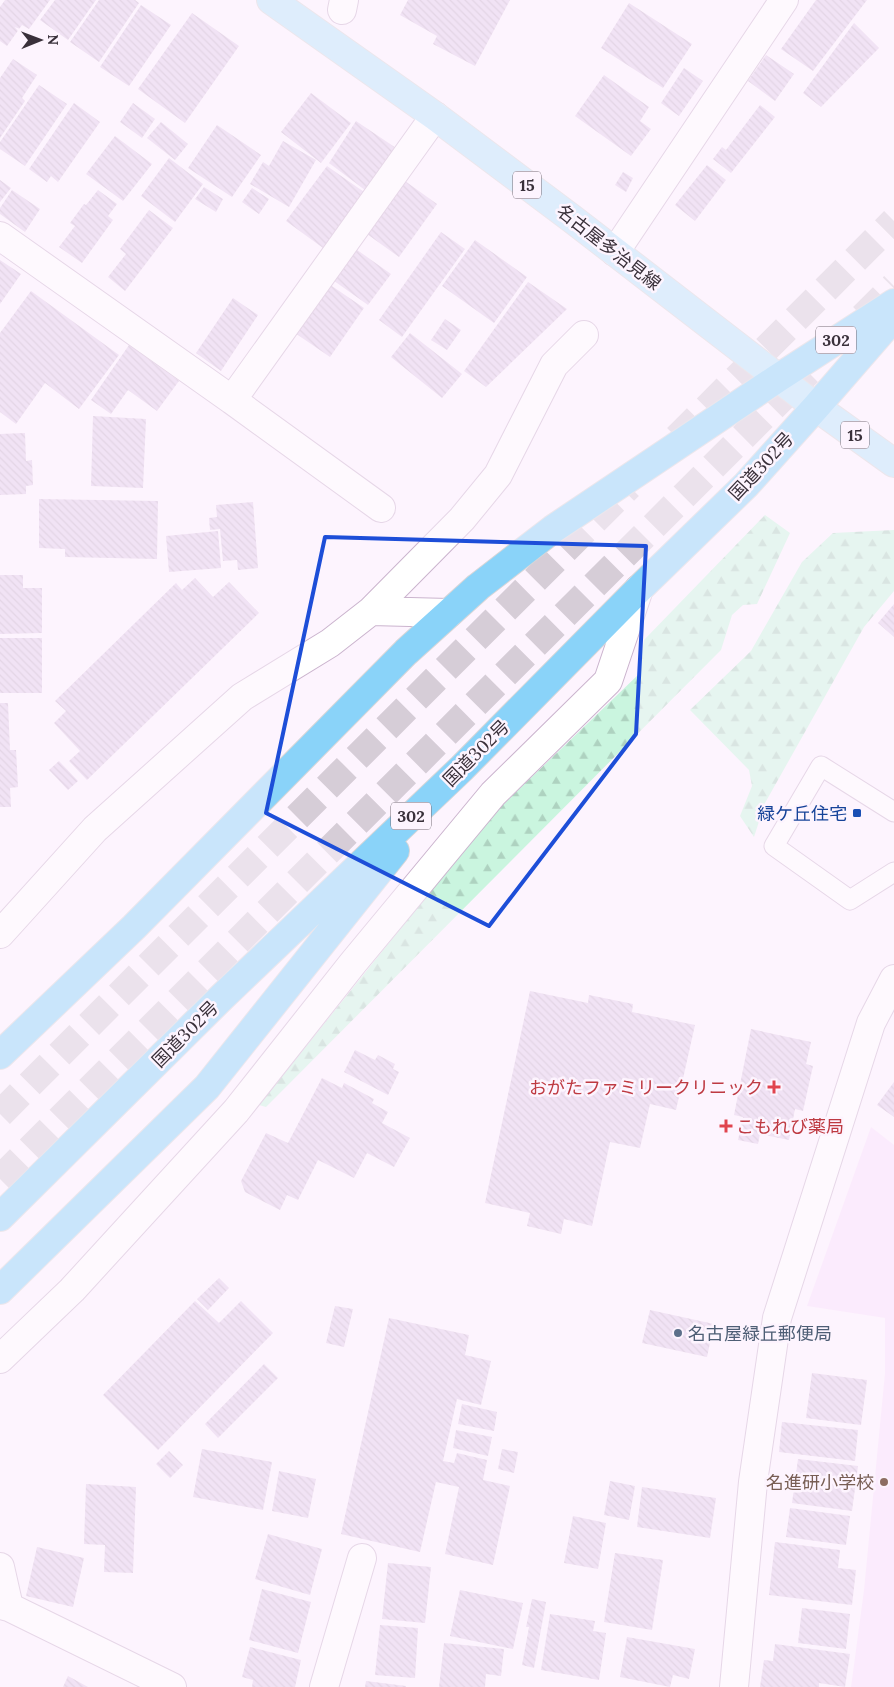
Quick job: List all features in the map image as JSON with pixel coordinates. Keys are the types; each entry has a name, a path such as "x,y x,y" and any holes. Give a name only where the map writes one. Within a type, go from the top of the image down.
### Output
{"highway":[{"name":"302","path":"0,1055 134,928 406,652 478,587 553,528 894,303"},
{"name":"国道302号","path":"0,1217 222,997 462,768 639,589 746,485 816,408 894,317"},
{"path":"0,1290 207,1087 462,768"},
{"path":"0,1041 37,1021"}],"main road":[{"name":"名古屋多治見線","path":"271,0 435,116 615,252 816,408 894,463"}],"street":[{"path":"615,252 784,0"},
{"path":"232,400 435,116"},
{"path":"0,236 381,508"},
{"path":"0,934 95,829 242,697 330,643 371,611 462,518 498,475 554,365 584,334"},
{"path":"0,1359 72,1290 236,1111 353,963 493,794 608,681 639,589"},
{"path":"371,611 449,613"},
{"path":"734,1687 753,1482 777,1318 871,1023 894,979"},
{"path":"324,1687 362,1558"},
{"path":"0,1567 5,1606 172,1687"}],"lane":[{"path":"894,812 820,766 774,846 850,900 894,872"}],"highlighted area":[{"path":"325,537 646,546 636,734 489,926 266,813"}],"shaded area":[{"name":"名進研小学校","path":"871,1127 894,1145 894,1687 851,1687 864,1590 885,1373 885,1318 807,1306"}],"green space":[{"path":"765,515 790,533 757,604 743,605 732,615 721,650 266,1107 259,1105 489,818 638,675 644,640"},
{"path":"894,530 894,591 864,627 765,803 754,837 740,816 752,786 749,770 690,710 751,651 802,562 833,533"}],"building":[{"path":"5,0 50,0 29,29 22,25 7,46 0,41 0,7"},
{"path":"55,0 96,0 68,40 40,20"},
{"path":"99,0 135,0 139,3 99,62 70,42"},
{"path":"408,0 510,0 475,66 433,44 437,36 400,15"},
{"path":"816,0 867,0 813,71 781,49"},
{"path":"629,3 692,44 663,88 601,48"},
{"path":"141,5 171,25 129,86 100,67"},
{"path":"192,13 239,46 185,123 138,89"},
{"path":"854,23 879,48 821,107 803,93"},
{"path":"766,55 794,74 775,101 748,81"},
{"path":"13,59 37,75 22,98 25,101 0,138 0,78"},
{"path":"684,68 703,81 679,116 661,103"},
{"path":"604,75 649,107 640,121 651,129 631,156 575,116"},
{"path":"39,85 67,104 25,166 0,149 0,142"},
{"path":"311,93 351,123 321,163 281,132"},
{"path":"74,103 100,122 58,182 51,176 47,182 29,169"},
{"path":"133,103 155,119 142,138 120,122"},
{"path":"760,105 775,117 731,173 713,159 722,147 726,150"},
{"path":"356,121 396,148 365,190 329,163"},
{"path":"161,122 188,144 175,160 147,138"},
{"path":"217,125 261,155 232,197 188,168"},
{"path":"115,136 152,164 123,201 86,174"},
{"path":"283,141 316,160 289,207 250,184 263,162 269,166"},
{"path":"169,158 203,184 175,222 141,196"},
{"path":"707,165 726,180 695,221 675,205"},
{"path":"327,166 364,192 323,248 286,221"},
{"path":"623,172 633,178 626,192 615,185"},
{"path":"0,180 11,188 0,202"},
{"path":"405,181 437,204 399,257 367,234"},
{"path":"204,187 223,199 216,212 195,199"},
{"path":"252,188 269,199 259,214 242,202"},
{"path":"12,190 40,209 25,232 0,214 0,208"},
{"path":"98,190 117,204 108,216 113,220 82,263 59,247 75,226 70,223 84,204 86,205"},
{"path":"149,210 173,228 125,291 108,277 126,254 120,249"},
{"path":"441,232 465,249 402,337 379,320"},
{"path":"475,240 527,277 494,323 442,286"},
{"path":"353,247 391,274 368,305 330,278"},
{"path":"0,260 21,274 0,304"},
{"path":"528,282 567,309 486,387 464,371"},
{"path":"329,284 364,308 330,357 295,333"},
{"path":"31,291 119,355 79,409 45,383 16,424 0,412 0,333"},
{"path":"233,298 258,315 221,371 196,353"},
{"path":"445,319 461,330 447,350 431,340"},
{"path":"410,333 462,374 442,398 391,357"},
{"path":"129,345 179,381 157,411 128,390 111,414 91,400"},
{"path":"93,416 146,419 143,488 91,486"},
{"path":"25,433 26,461 32,460 33,485 26,486 26,494 0,495 0,434"},
{"path":"39,499 158,501 157,559 65,557 65,549 39,548"},
{"path":"253,502 258,568 238,570 237,560 223,561 220,529 210,530 209,518 217,517 216,505"},
{"path":"218,531 221,568 169,572 166,536"},
{"path":"0,575 23,575 23,588 42,588 42,633 0,634"},
{"path":"195,578 213,597 229,582 259,613 87,780 69,761 80,751 54,723 66,711 55,701 176,583 182,590"},
{"path":"894,604 894,637 878,623"},
{"path":"0,638 42,638 42,693 0,693"},
{"path":"0,703 8,703 10,750 16,750 18,787 10,788 11,807 0,807"},
{"path":"59,761 78,781 68,790 49,770"},
{"path":"530,991 588,1003 589,995 633,1004 632,1012 695,1025 676,1110 650,1104 640,1148 610,1142 592,1226 564,1219 561,1234 527,1226 530,1213 485,1203"},
{"name":"おがたファミリークリニック","path":"751,1029 811,1042 806,1064 813,1066 803,1111 795,1109 789,1140 760,1134 758,1144 738,1140 743,1117 734,1115"},
{"path":"355,1050 375,1060 378,1055 395,1064 393,1069 399,1072 388,1095 344,1072"},
{"path":"322,1078 342,1088 344,1083 374,1099 372,1103 388,1112 382,1123 410,1138 394,1167 367,1153 354,1178 318,1160 298,1200 287,1195 280,1210 245,1192 241,1181 266,1133 288,1143"},
{"path":"894,1082 894,1117 877,1105"},
{"path":"219,1278 229,1288 208,1310 197,1299"},
{"path":"195,1301 219,1323 241,1301 273,1333 158,1450 103,1395"},
{"path":"335,1306 353,1309 344,1347 326,1343"},
{"path":"650,1310 714,1324 707,1357 642,1343"},
{"path":"389,1318 469,1335 465,1355 491,1361 481,1405 457,1399 443,1461 454,1463 457,1453 487,1460 483,1480 510,1486 493,1565 445,1554 459,1487 436,1482 420,1552 341,1534"},
{"path":"264,1364 278,1378 218,1438 205,1424"},
{"path":"812,1373 867,1380 861,1425 806,1418"},
{"path":"462,1404 497,1412 494,1431 458,1424"},
{"path":"782,1422 858,1430 855,1461 779,1452"},
{"path":"456,1430 492,1437 488,1456 453,1448"},
{"path":"202,1449 272,1462 263,1510 193,1497"},
{"path":"502,1449 518,1452 514,1473 498,1469"},
{"path":"169,1451 183,1465 170,1478 156,1464"},
{"path":"798,1459 858,1466 852,1511 792,1503"},
{"path":"279,1471 316,1479 308,1518 272,1511"},
{"path":"610,1481 635,1486 629,1520 604,1515"},
{"path":"86,1484 136,1487 133,1573 104,1572 105,1545 84,1544"},
{"path":"642,1487 716,1498 710,1538 637,1527"},
{"path":"790,1508 850,1516 846,1545 786,1537"},
{"path":"573,1516 606,1523 598,1569 564,1563"},
{"path":"268,1534 322,1549 310,1595 255,1579"},
{"path":"775,1542 840,1550 838,1568 856,1570 852,1605 769,1595"},
{"path":"37,1547 84,1558 73,1607 26,1596"},
{"path":"615,1553 663,1560 652,1630 604,1622"},
{"path":"388,1563 431,1567 425,1623 382,1619"},
{"path":"262,1589 311,1602 298,1653 249,1640"},
{"path":"460,1590 523,1603 513,1649 450,1636"},
{"path":"532,1599 546,1602 534,1668 522,1665 529,1627 526,1627"},
{"path":"802,1608 850,1614 846,1649 798,1643"},
{"path":"550,1614 595,1621 593,1631 606,1633 599,1680 541,1670"},
{"path":"380,1625 418,1628 415,1678 375,1675"},
{"path":"627,1637 695,1649 689,1679 673,1675 670,1687 620,1677"},
{"path":"444,1643 504,1649 501,1676 486,1674 485,1687 439,1687"},
{"path":"775,1644 850,1654 845,1687 819,1683 819,1687 760,1687 764,1660 773,1661"},
{"path":"250,1647 301,1660 295,1687 252,1687 253,1680 242,1677"},
{"path":"68,1676 88,1687 63,1687"},
{"path":"366,1681 406,1686 406,1687 365,1687"}],"tunnel":[{"path":"677,438 894,221"},
{"path":"863,317 894,286"},
{"path":"0,1179 808,372"},
{"path":"0,1114 629,486"}],"place":[{"name":"緑ケ丘住宅","path":"857,813"},
{"name":"おがたファミリークリニック","path":"774,1087"},
{"name":"こもれび薬局","path":"726,1126"},
{"name":"名古屋緑丘郵便局","path":"678,1333"},
{"name":"名進研小学校","path":"884,1482"}]}
